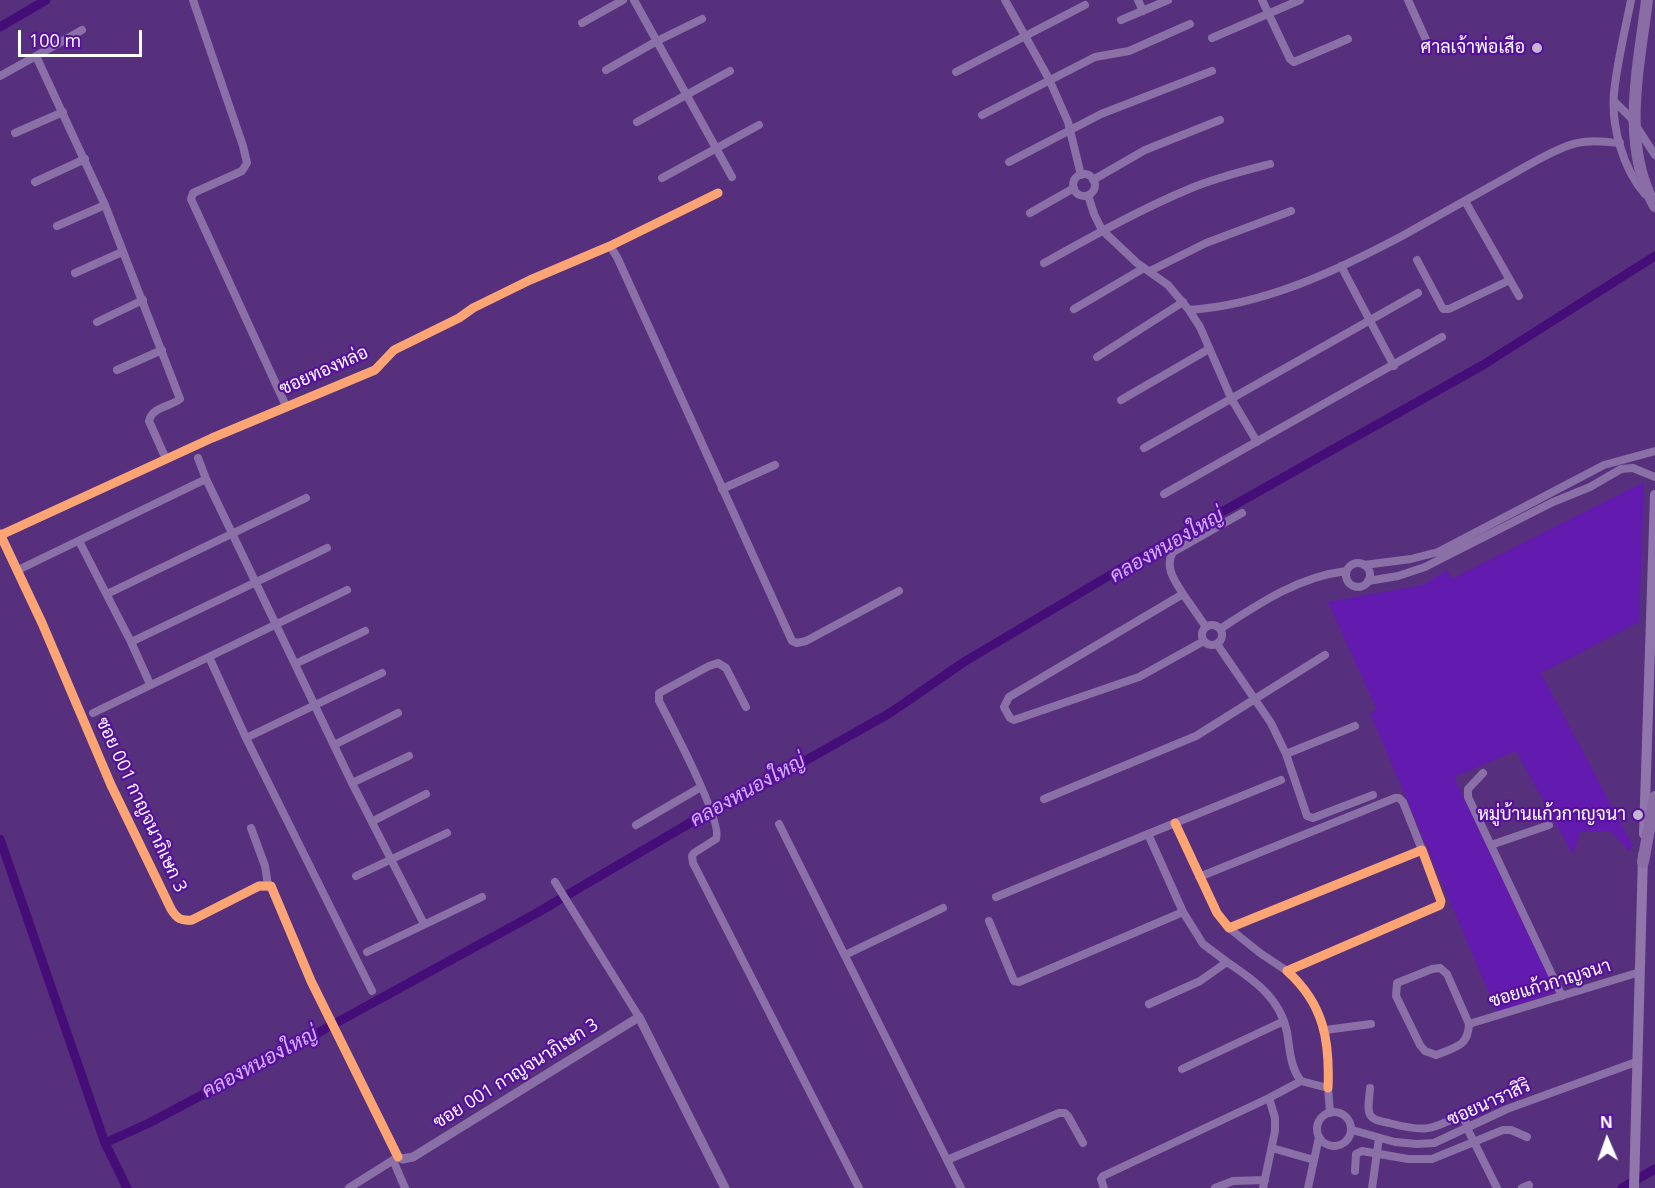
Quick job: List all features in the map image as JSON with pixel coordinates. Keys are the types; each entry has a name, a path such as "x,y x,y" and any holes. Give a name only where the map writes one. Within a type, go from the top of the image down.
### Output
{"main road":[{"path":"1647,0 1637,82 1636,131 1640,168 1655,205"},
{"path":"1634,1188 1636,1062 1655,495"},
{"path":"1643,862 1655,797"}],"street":[{"path":"193,0 248,163 242,171 193,193 191,198 286,406"},
{"path":"582,23 623,0"},
{"path":"634,0 732,177"},
{"path":"1005,0 1049,80 1071,130 1082,175"},
{"path":"1138,0 1143,11"},
{"path":"1121,20 1168,0"},
{"path":"1262,0 1294,62 1348,39"},
{"path":"1212,38 1300,0"},
{"path":"1408,0 1427,42"},
{"path":"1631,0 1614,101 1620,143 1626,163 1635,180 1655,205"},
{"path":"956,72 1085,4"},
{"path":"606,70 702,19"},
{"path":"982,115 1095,57 1128,51 1190,24"},
{"path":"0,76 82,30"},
{"path":"36,56 105,205 180,399 153,412 150,416 149,421 166,459"},
{"path":"637,122 730,71"},
{"path":"1009,162 1101,114 1212,71"},
{"path":"1614,101 1631,118 1655,155"},
{"path":"15,133 63,112"},
{"path":"1094,180 1145,150 1220,120"},
{"path":"663,178 759,125"},
{"path":"1189,310 1214,309 1251,301 1341,266 1400,237 1542,158 1571,145 1595,141 1620,143"},
{"path":"35,182 85,159"},
{"path":"1044,263 1102,230 1190,188 1270,164"},
{"path":"1030,213 1074,188 1076,178 1082,175 1094,180"},
{"path":"1074,188 1081,195 1088,195 1093,191 1094,180"},
{"name":"ซอยทองหล่อ","path":"0,534 286,406 375,369 394,350 459,318 473,308 530,280 610,246 718,193"},
{"path":"1088,195 1102,230 1147,270 1168,285 1189,310 1200,327 1231,398 1257,442"},
{"path":"1465,201 1519,296"},
{"path":"57,226 105,205"},
{"path":"1074,309 1147,270 1206,243 1291,212"},
{"path":"610,246 792,641 797,643 806,641 899,591"},
{"path":"75,273 122,252"},
{"path":"1417,260 1443,309 1449,309 1510,280"},
{"path":"1341,266 1394,366"},
{"path":"1144,448 1418,294"},
{"path":"97,322 143,300"},
{"path":"1097,357 1183,302"},
{"path":"1164,494 1442,337"},
{"path":"1121,400 1209,349"},
{"path":"117,370 162,350"},
{"path":"1368,581 1398,576 1442,555 1553,497 1604,465 1655,451"},
{"path":"198,458 232,534 352,783 424,924"},
{"path":"722,489 775,465"},
{"path":"1553,497 1590,487 1621,469 1633,468 1655,477"},
{"path":"18,570 206,479"},
{"path":"107,594 306,498"},
{"path":"1206,627 1170,571 1170,558 1173,552 1242,513"},
{"name":"ซอย 001 กาญจนาภิเษก 3","path":"0,534 18,570 111,785 176,918 184,921 192,920 259,886 267,885"},
{"path":"79,541 150,684"},
{"path":"131,642 327,548"},
{"path":"1220,629 1270,596 1305,581 1346,571 1354,564 1364,565 1442,555"},
{"path":"1346,571 1346,577 1351,585 1362,587 1368,581 1370,574 1364,565"},
{"path":"93,713 347,590"},
{"path":"1183,594 1009,698 1004,707 1010,718 1014,720 1139,677 1204,641"},
{"path":"1206,627 1215,625 1220,629 1222,635 1217,644"},
{"path":"1206,627 1202,635 1204,641 1217,644"},
{"path":"295,664 365,631"},
{"path":"1217,644 1271,723 1286,754 1305,814 1313,818 1373,795"},
{"path":"1044,800 1196,736 1325,655"},
{"path":"209,657 246,738 372,991"},
{"path":"746,707 726,668 718,663 659,692 659,701 708,802 718,837 692,856 693,864 859,1188"},
{"path":"246,738 382,673"},
{"path":"334,745 398,712"},
{"path":"1286,754 1355,726"},
{"path":"352,783 409,756"},
{"path":"1483,773 1471,785 1467,793 1562,996"},
{"path":"996,897 1281,780"},
{"path":"636,825 701,787"},
{"path":"373,821 426,794"},
{"path":"1199,877 1395,798 1403,802 1441,901 1440,905 1287,971"},
{"path":"1175,823 1217,913 1229,928 1301,983 1325,1030 1330,1059 1328,1088 1330,1113 1319,1122 1317,1127 1319,1137 1308,1188"},
{"path":"779,824 961,1188"},
{"path":"1491,845 1549,825"},
{"path":"251,828 265,866 267,885 273,890 311,981 395,1159 405,1188"},
{"path":"357,876 447,833"},
{"path":"1148,834 1183,912 1203,945 1263,988 1271,997 1284,1022 1292,1067 1301,1081"},
{"path":"1229,928 1422,850"},
{"path":"558,886 639,1017 725,1188"},
{"path":"367,952 482,897"},
{"path":"845,955 943,908"},
{"path":"989,921 1011,977 1014,981 1019,982 1183,912"},
{"path":"1149,1004 1200,981 1227,963"},
{"name":"ซอยแก้วกาญจนา","path":"1440,968 1447,974 1469,1024 1469,1036 1464,1044 1437,1055 1425,1051 1419,1045 1396,996 1397,983 1440,968"},
{"name":"ซอยแก้วกาญจนา","path":"1469,1024 1640,972"},
{"name":"ซอย 001 กาญจนาภิเษก 3","path":"395,1159 413,1157 639,1017"},
{"path":"1182,1069 1284,1022"},
{"path":"1325,1030 1371,1024"},
{"name":"ซอยนาราสิริ","path":"1330,1113 1344,1115 1351,1124 1352,1130 1379,1138 1406,1143 1434,1143 1507,1108 1636,1062"},
{"path":"1104,1188 1101,1179 1103,1176 1301,1081 1328,1088"},
{"path":"1371,1088 1369,1113 1371,1117 1379,1121 1412,1129 1424,1129 1434,1128 1461,1115 1497,1188"},
{"path":"1215,1188 1233,1181 1264,1184 1275,1123 1269,1098"},
{"path":"947,1160 1059,1113 1065,1113 1068,1116 1083,1143"},
{"path":"1319,1137 1326,1144 1337,1146 1347,1141 1352,1130"},
{"path":"1356,1171 1358,1151 1408,1159 1432,1159 1503,1130 1510,1130 1527,1137"},
{"path":"1372,1188 1379,1138"},
{"path":"1272,1148 1314,1160"},
{"path":"350,1188 395,1159"}],"shaded area":[{"path":"1644,482 1639,622 1541,673 1633,846 1629,851 1610,831 1580,832 1573,855 1516,751 1454,777 1556,992 1497,1012 1370,713 1377,710 1328,602 1423,585 1447,570 1452,579"}],"waterway":[{"path":"0,27 46,0"},
{"name":"คลองหนองใหญ่","path":"0,839 105,1143 149,1123 261,1064 535,914 700,817 755,789 890,713 964,662 1117,571 1483,365 1655,256"},
{"path":"105,1143 127,1188"},
{"path":"1622,1188 1655,1169"}],"cycle path":[{"path":"1,535 212,438 375,370 394,350 459,318 473,308 530,280 610,246 718,193"},
{"path":"0,534 42,623 111,785 171,909 180,919 192,920 259,886 271,886 311,981 398,1157"},
{"path":"1175,823 1217,913 1229,928 1422,850 1441,901 1440,905 1287,971 1309,997 1322,1024 1328,1055 1328,1088"}],"place":[{"name":"ศาลเจ้าพ่อเสือ","path":"1537,48"},
{"name":"หมู่บ้านแก้วกาญจนา","path":"1638,815"}]}
